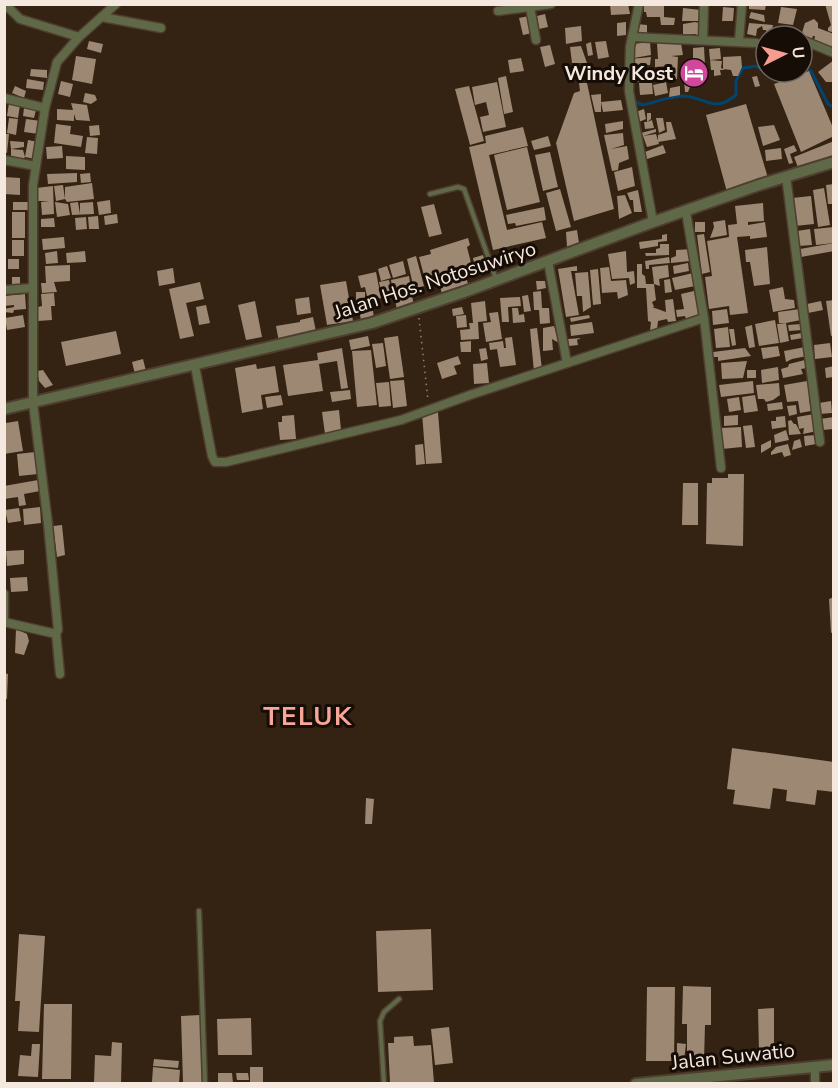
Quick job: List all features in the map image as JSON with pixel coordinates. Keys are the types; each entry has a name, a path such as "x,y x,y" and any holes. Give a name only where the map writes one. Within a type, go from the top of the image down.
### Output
{"street":[{"path":"60,674 48,524 33,403 32,195 45,108 57,62 79,37 116,4"},
{"path":"498,11 551,4"},
{"path":"639,4 628,63 628,91 653,222"},
{"path":"703,39 704,4"},
{"path":"739,41 742,4"},
{"path":"530,7 537,40"},
{"path":"4,8 9,9 20,19 79,37"},
{"path":"102,17 161,28"},
{"path":"632,37 754,43"},
{"path":"814,45 834,54"},
{"path":"4,98 45,108"},
{"path":"4,160 36,166"},
{"name":"Jalan Hos. Notosuwiryo","path":"4,409 372,323 418,309 653,222 786,176 834,162"},
{"path":"786,176 820,442"},
{"path":"686,212 704,318 721,468"},
{"path":"548,261 567,363"},
{"path":"4,290 33,288"},
{"path":"195,366 215,462 226,462 401,420 704,318"},
{"path":"4,594 4,621 56,633"},
{"name":"Jalan Suwatio","path":"636,1083 834,1065"},
{"path":"814,1066 815,1083"}],"lane":[{"path":"430,194 458,187 464,189 496,279"},
{"path":"199,911 205,1083"},
{"path":"384,1083 380,1021 384,1012 399,999"}],"path":[{"path":"418,309 429,410"}],"building":[{"path":"610,4 628,4 630,14 611,15"},
{"path":"749,4 766,4 765,10 749,9"},
{"path":"825,4 834,4 832,32 828,31 831,25"},
{"path":"644,5 664,5 664,17 675,18 674,25 661,25 660,17 647,17"},
{"path":"723,7 734,8 733,21 722,21"},
{"path":"781,7 797,9 793,24 778,23"},
{"path":"683,8 701,10 701,21 682,21"},
{"path":"751,12 764,15 765,22 749,18"},
{"path":"545,14 548,27 539,29 537,16"},
{"path":"529,16 532,33 523,35 519,18"},
{"path":"814,19 818,23 818,28 834,34 834,48 814,41 814,24 805,23"},
{"path":"626,22 626,35 617,36 617,23"},
{"path":"699,23 699,36 696,38 696,34 683,35 683,24"},
{"path":"749,23 761,24 754,24 754,36 747,34"},
{"path":"637,24 647,25 647,34 636,33"},
{"path":"581,26 582,41 566,44 565,28"},
{"path":"89,41 103,44 101,53 87,49"},
{"path":"606,41 609,57 598,59 595,42"},
{"path":"591,42 593,55 588,56 586,44"},
{"path":"650,42 651,55 634,58 633,44"},
{"path":"657,43 681,43 683,55 671,56 678,57 677,79 668,80 670,66 655,67 655,59 658,59"},
{"path":"550,45 555,64 545,67 540,47"},
{"path":"581,46 587,63 572,63 570,47"},
{"path":"704,47 705,65 693,67 693,48"},
{"path":"720,48 721,59 710,60 709,49"},
{"path":"76,56 96,59 92,84 72,80"},
{"path":"741,56 742,67 738,76 733,76 731,70 723,69 723,57"},
{"path":"651,57 650,65 630,67 630,59"},
{"path":"521,58 524,71 510,73 508,60"},
{"path":"710,60 722,61 721,68 725,70 720,70 721,75 714,76"},
{"path":"834,60 834,82 826,82 818,72"},
{"path":"651,67 653,81 637,82 636,69"},
{"path":"666,68 667,79 655,81 654,69"},
{"path":"31,69 47,70 47,78 30,76"},
{"path":"683,69 695,69 696,86 690,87 688,92 685,92"},
{"path":"506,76 513,112 504,114 498,78"},
{"path":"27,79 44,82 43,90 26,88"},
{"path":"61,81 73,84 70,97 58,94"},
{"path":"497,82 506,127 483,132 480,117 489,115 486,102 475,105 472,87"},
{"path":"666,82 668,93 655,96 653,85"},
{"path":"579,83 587,83 614,209 574,221 556,143 574,93 580,91"},
{"path":"639,83 652,83 653,94 640,95"},
{"path":"814,83 834,130 834,136 801,152 774,84"},
{"path":"15,86 26,91 24,98 12,93"},
{"path":"469,86 484,141 470,145 455,89"},
{"path":"680,86 680,95 669,97 670,88"},
{"path":"85,93 95,95 97,100 91,104 83,102"},
{"path":"601,94 601,112 595,112 591,95"},
{"path":"621,100 623,110 603,112 601,102"},
{"path":"9,103 20,105 18,118 7,116"},
{"path":"71,103 87,105 90,121 76,120 74,114 74,121 57,120 57,109 73,110"},
{"path":"746,104 768,178 727,192 706,115"},
{"path":"24,108 36,110 34,118 23,116"},
{"path":"644,109 646,119 634,124 633,113"},
{"path":"647,113 651,113 651,119 647,122"},
{"path":"9,118 18,119 16,135 7,133"},
{"path":"656,118 663,118 665,130 659,133"},
{"path":"26,119 41,121 39,134 24,132"},
{"path":"652,120 654,128 645,129 644,122"},
{"path":"623,121 623,129 606,133 605,124"},
{"path":"666,122 671,122 676,139 658,142 658,135 667,132"},
{"path":"56,124 71,126 70,134 83,136 81,147 54,143"},
{"path":"99,125 100,135 90,136 89,126"},
{"path":"774,125 780,140 763,146 758,127"},
{"path":"523,127 528,146 489,155 507,230 542,222 546,238 493,250 469,147 486,143 485,136"},
{"path":"656,129 656,132 643,136 641,133"},
{"path":"623,133 624,145 611,149 627,146 629,159 619,163 618,170 612,171 604,135"},
{"path":"4,134 9,134 7,153 4,152"},
{"path":"656,134 659,144 647,147 643,136"},
{"path":"548,136 551,146 534,150 531,141"},
{"path":"87,137 98,138 97,154 85,153"},
{"path":"28,140 38,142 35,159 25,157"},
{"path":"10,141 24,142 24,147 11,149"},
{"path":"834,141 834,156 799,170 794,157"},
{"path":"663,145 666,153 647,159 645,152"},
{"path":"794,145 797,151 790,154 793,163 789,164 784,149"},
{"path":"62,146 63,158 47,159 46,147"},
{"path":"527,147 540,202 507,210 494,155"},
{"path":"781,148 782,159 766,161 765,150"},
{"path":"11,149 23,150 25,157 22,161 11,160"},
{"path":"550,152 558,187 543,191 535,155"},
{"path":"66,156 85,157 85,170 66,169"},
{"path":"632,167 635,186 618,191 614,172"},
{"path":"77,173 77,182 48,184 47,174"},
{"path":"90,173 91,182 81,183 80,174"},
{"path":"4,177 20,178 20,195 4,194"},
{"path":"92,183 94,199 67,202 65,187"},
{"path":"834,184 834,204 828,204 826,185"},
{"path":"63,185 65,199 56,201 54,186"},
{"path":"53,186 54,214 42,215 41,202 49,201 37,201 36,188"},
{"path":"824,188 830,225 818,227 813,190"},
{"path":"560,189 571,227 556,231 546,193"},
{"path":"638,190 642,212 634,212 633,200 630,200 627,193"},
{"path":"625,195 632,213 619,219 617,196"},
{"path":"811,196 814,224 795,226 792,198"},
{"path":"110,200 111,213 99,215 97,202"},
{"path":"13,202 29,202 29,210 13,210"},
{"path":"55,202 68,204 70,215 57,217"},
{"path":"78,202 80,214 80,203 93,202 94,214 72,215 70,203"},
{"path":"763,203 764,221 748,222 748,225 765,222 767,237 750,239 750,236 737,237 748,313 730,315 729,306 709,309 705,277 712,276 707,241 729,237 728,225 737,224 735,206"},
{"path":"434,204 442,234 429,237 421,207"},
{"path":"544,207 546,220 516,226 515,223 508,224 506,215"},
{"path":"12,212 25,212 25,238 12,238"},
{"path":"117,214 118,223 105,225 104,216"},
{"path":"98,216 99,229 89,229 88,217"},
{"path":"86,217 87,229 76,230 75,218"},
{"path":"54,218 55,227 41,227 41,219"},
{"path":"725,220 727,235 710,238 714,227 713,222"},
{"path":"695,222 705,222 705,232 695,232"},
{"path":"834,227 834,243 816,245 814,229"},
{"path":"810,229 812,245 799,246 797,231"},
{"path":"577,230 579,243 567,247 566,232"},
{"path":"667,234 667,241 658,242 658,246 640,249 639,242 662,239 662,235"},
{"path":"704,234 710,272 702,274 697,235"},
{"path":"64,237 65,248 43,250 42,239"},
{"path":"468,238 470,245 467,247 471,263 474,263 473,258 483,255 488,271 466,277 469,287 442,294 438,279 426,283 419,257 431,254 430,250"},
{"path":"12,240 24,240 24,256 12,256"},
{"path":"834,243 834,251 801,257 800,249"},
{"path":"660,244 669,244 669,255 646,256 645,253 656,253"},
{"path":"767,247 770,284 754,286 750,262 746,262 745,250"},
{"path":"692,249 694,268 690,269 690,261 671,263 671,258 676,256 676,250"},
{"path":"57,251 58,263 46,264 45,253"},
{"path":"85,251 86,262 67,263 66,253"},
{"path":"626,251 627,272 634,271 635,283 630,285 629,278 612,279 608,254"},
{"path":"416,256 424,286 414,289 407,259"},
{"path":"669,257 670,263 649,265 649,269 646,269 645,261"},
{"path":"8,259 19,259 19,269 8,269"},
{"path":"403,261 406,274 393,278 389,265"},
{"path":"688,263 689,271 674,274 673,266"},
{"path":"637,264 642,264 642,274 645,276 646,284 654,284 656,300 652,302 654,307 652,307 666,312 665,300 673,299 676,321 668,322 667,319 658,321 657,330 650,331 651,322 648,321 646,288 637,288"},
{"path":"70,265 70,281 54,282 57,292 42,293 41,283 46,283 45,266"},
{"path":"668,265 669,277 659,279 660,286 654,284 652,267"},
{"path":"387,266 391,278 381,281 378,269"},
{"path":"577,266 577,271 571,271 579,315 566,317 558,269"},
{"path":"609,267 611,281 626,280 628,295 618,299 617,292 602,293 600,268"},
{"path":"173,268 175,283 159,286 157,271"},
{"path":"598,269 601,304 593,305 590,270"},
{"path":"376,272 381,298 368,301 365,287 361,288 358,276"},
{"path":"588,272 591,307 583,312 582,296 577,296 575,273"},
{"path":"693,273 695,286 675,290 672,278"},
{"path":"409,276 411,288 393,292 391,280"},
{"path":"12,277 20,277 20,287 12,287"},
{"path":"670,279 672,292 665,293 664,280"},
{"path":"389,280 392,294 382,296 379,282"},
{"path":"346,281 353,321 327,325 320,285"},
{"path":"536,281 545,281 546,288 537,290"},
{"path":"200,282 204,299 186,303 194,336 180,339 169,289"},
{"path":"783,287 785,299 794,300 795,308 773,312 769,290"},
{"path":"411,290 414,306 397,310 394,294"},
{"path":"541,291 542,308 549,308 550,323 540,324 539,310 534,310 533,292"},
{"path":"694,291 699,314 686,319 685,316 677,317 676,310 684,309 681,294"},
{"path":"356,292 365,292 365,302 356,302"},
{"path":"54,293 55,306 51,306 52,320 38,321 38,307 42,306 41,294"},
{"path":"25,294 26,309 14,310 13,313 4,312 4,309 14,307 14,305 4,306 4,296"},
{"path":"528,295 531,311 524,312 522,296"},
{"path":"309,297 311,313 297,315 295,299"},
{"path":"520,297 521,306 508,307 509,322 502,322 500,298"},
{"path":"834,300 834,335 831,336 826,301"},
{"path":"255,301 262,337 246,340 238,305"},
{"path":"485,301 487,321 478,322 479,339 461,340 460,330 470,329 469,323 473,323 471,303"},
{"path":"821,301 823,310 808,313 807,304"},
{"path":"372,304 374,318 361,320 358,306"},
{"path":"206,305 210,323 199,325 196,307"},
{"path":"462,307 464,314 453,316 452,309"},
{"path":"512,308 518,308 519,315 524,314 525,322 513,323"},
{"path":"727,309 729,323 713,325 712,311"},
{"path":"800,309 801,320 779,323 778,312"},
{"path":"498,312 502,339 486,342 483,323 491,322 489,313"},
{"path":"23,315 25,327 7,330 5,318"},
{"path":"466,315 467,327 457,328 456,316"},
{"path":"589,315 590,318 571,322 570,318"},
{"path":"313,317 317,336 279,342 276,326"},
{"path":"775,320 779,343 759,346 755,324"},
{"path":"592,322 594,333 571,336 570,325"},
{"path":"786,323 789,341 780,343 777,324"},
{"path":"801,324 802,330 789,331 788,325"},
{"path":"752,325 755,347 749,348 745,327"},
{"path":"554,326 559,343 552,339 553,350 543,351 543,328"},
{"path":"728,327 730,347 716,348 714,329"},
{"path":"537,328 542,369 534,372 530,329"},
{"path":"729,329 734,329 736,345 732,346"},
{"path":"116,331 121,354 66,366 61,342"},
{"path":"802,333 803,338 791,340 790,335"},
{"path":"368,336 370,346 351,350 349,340"},
{"path":"398,336 404,377 390,379 384,338"},
{"path":"512,337 516,365 500,367 497,349 490,350 489,343 503,341 504,348 506,348 505,338"},
{"path":"581,338 577,340 578,345 569,346 568,339"},
{"path":"471,341 471,352 461,352 460,342"},
{"path":"383,343 386,366 376,368 372,344"},
{"path":"830,343 832,357 815,359 814,345"},
{"path":"778,346 780,356 763,359 761,348"},
{"path":"805,347 807,356 786,362 784,351"},
{"path":"342,348 348,388 341,389 337,361 319,364 323,391 288,396 283,365 318,360 317,353"},
{"path":"486,348 488,359 481,361 479,349"},
{"path":"745,348 751,356 718,361 718,357 713,357 713,352"},
{"path":"371,350 377,405 357,407 352,351"},
{"path":"458,356 461,364 454,366 457,374 442,379 437,363"},
{"path":"143,359 146,371 135,374 132,362"},
{"path":"805,360 807,368 801,369 803,374 783,378 781,369 788,367 789,364"},
{"path":"747,361 743,378 722,379 721,363"},
{"path":"487,363 489,383 474,384 473,364"},
{"path":"256,364 257,369 275,366 279,392 261,395 263,409 242,413 235,368"},
{"path":"834,366 834,377 826,378 825,368"},
{"path":"778,367 779,380 762,383 761,370"},
{"path":"43,370 53,385 45,388 39,381 37,371"},
{"path":"747,370 756,370 756,378 747,378"},
{"path":"404,380 407,406 393,408 390,381"},
{"path":"753,381 754,393 721,397 719,385"},
{"path":"807,381 808,386 811,385 812,394 809,399 811,411 800,413 798,401 787,402 784,385"},
{"path":"389,382 391,406 379,407 376,383"},
{"path":"779,383 780,395 766,402 764,399 758,399 756,385"},
{"path":"350,390 351,399 332,402 330,392"},
{"path":"281,395 283,405 267,408 265,397"},
{"path":"755,395 758,411 744,413 742,397"},
{"path":"739,397 741,410 729,412 727,399"},
{"path":"831,401 832,413 820,414 819,403"},
{"path":"782,402 783,409 768,411 767,404"},
{"path":"796,405 797,414 789,416 787,406"},
{"path":"339,410 341,430 325,434 322,412"},
{"path":"438,412 442,463 426,464 422,413"},
{"path":"814,414 817,431 803,434 804,428 799,429 797,417"},
{"path":"294,415 296,439 280,440 278,422 282,422 282,416"},
{"path":"738,415 738,425 724,426 724,416"},
{"path":"785,416 786,427 772,429 771,421 776,421 776,417"},
{"path":"834,417 834,429 822,430 820,419"},
{"path":"791,420 801,434 789,435 788,421"},
{"path":"18,421 23,451 4,454 6,423"},
{"path":"752,425 755,447 746,448 743,426"},
{"path":"741,427 742,447 722,449 720,428"},
{"path":"786,430 789,440 775,443 774,435"},
{"path":"815,435 816,444 805,446 804,436"},
{"path":"800,439 802,447 792,450 794,441"},
{"path":"771,440 771,447 761,453 761,445"},
{"path":"423,444 425,464 416,465 415,445"},
{"path":"788,444 791,455 784,457 782,452 771,455 776,447"},
{"path":"35,452 38,474 19,476 17,454"},
{"path":"728,474 744,474 743,546 706,544 707,483 712,483 712,478 728,478"},
{"path":"38,480 40,491 24,494 26,505 19,506 18,497 4,499 4,486"},
{"path":"683,483 698,483 698,525 682,525"},
{"path":"40,507 41,523 24,525 23,509"},
{"path":"19,508 21,521 8,523 5,510"},
{"path":"62,525 65,555 57,557 53,526"},
{"path":"24,550 24,564 7,566 6,551"},
{"path":"27,577 28,591 11,592 10,578"},
{"path":"834,597 834,632 831,633 829,599"},
{"path":"16,629 27,634 29,641 24,655 15,653"},
{"path":"4,673 8,674 7,699 4,699"},
{"path":"732,748 834,762 834,792 817,790 815,805 786,801 787,790 773,788 770,809 733,804 735,790 727,789"},
{"path":"366,798 374,799 372,824 365,824"},
{"path":"431,929 433,990 378,992 376,931"},
{"path":"19,934 45,936 39,1032 18,1031 20,1001 15,1001"},
{"path":"683,986 711,987 711,1025 705,1025 704,1060 687,1060 687,1024 682,1024"},
{"path":"647,987 675,987 674,1061 646,1061"},
{"path":"44,1004 72,1004 71,1079 42,1079"},
{"path":"774,1008 774,1052 759,1051 758,1009"},
{"path":"200,1015 202,1083 183,1083 181,1016"},
{"path":"251,1018 252,1055 218,1055 217,1019"},
{"path":"449,1027 453,1063 435,1065 431,1029"},
{"path":"413,1036 414,1046 431,1045 434,1083 390,1083 388,1043 394,1043 394,1037"},
{"path":"112,1042 122,1043 121,1083 94,1083 95,1055 111,1056"},
{"path":"677,1043 686,1044 684,1060 677,1058"},
{"path":"32,1044 40,1044 38,1077 18,1076 20,1055 31,1056"},
{"path":"154,1059 179,1061 178,1068 153,1066"},
{"path":"153,1067 180,1070 179,1083 152,1082"},
{"path":"250,1067 263,1067 263,1083 250,1083"},
{"path":"218,1073 232,1073 233,1083 218,1083"},
{"path":"236,1073 248,1073 249,1080 237,1080"}],"waterway":[{"path":"633,101 643,105 684,96 715,104 722,103 736,95 736,81 743,68 754,66"},
{"path":"814,77 828,104 834,107"}],"place":[{"name":"Windy Kost","path":"694,73"}],"district":[{"name":"TELUK","path":"308,716"}]}
